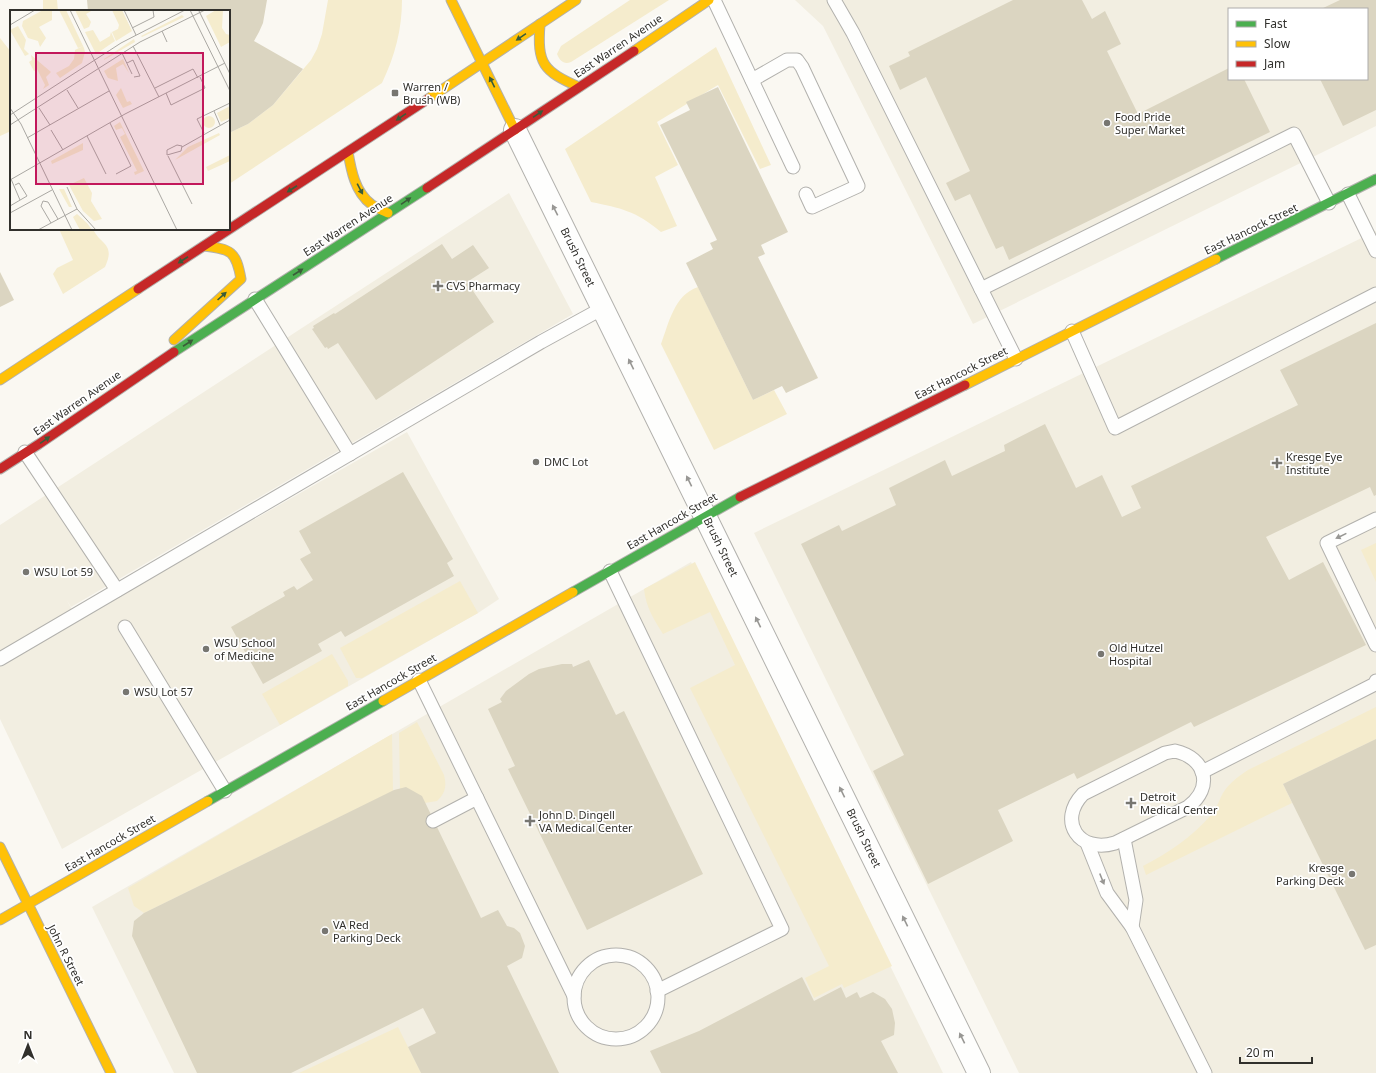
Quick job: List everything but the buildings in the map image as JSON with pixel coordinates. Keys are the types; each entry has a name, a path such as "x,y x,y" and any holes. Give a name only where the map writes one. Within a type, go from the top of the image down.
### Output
{"street":[{"name":"Brush Street","path":"451,0 980,1073"},
{"path":"230,229 576,0"},
{"name":"East Warren Avenue","path":"0,468 26,452 144,371 515,130 709,0"},
{"path":"540,24 538,41 541,58 546,68 559,78 579,86"},
{"path":"348,152 351,170 359,190 368,203 388,213"},
{"name":"East Hancock Street","path":"0,920 732,500 1376,180"},
{"path":"0,380 229,230"},
{"path":"144,371 184,330 241,279 239,265 232,252 224,248 204,246"},
{"name":"John R Street","path":"0,847 112,1073"}],"lane":[{"path":"714,0 793,167"},
{"path":"834,0 853,33 1016,359"},
{"path":"752,80 787,60 796,60 802,67 858,186 812,207 806,194"},
{"path":"982,289 1294,134 1329,203"},
{"path":"1348,194 1376,251"},
{"path":"1072,331 1115,428 1376,294"},
{"path":"255,299 350,454"},
{"path":"0,659 541,342 603,308"},
{"path":"26,452 117,590"},
{"path":"1376,519 1327,543 1376,645"},
{"path":"610,571 782,929 658,991"},
{"path":"125,627 225,791"},
{"path":"419,680 574,996 576,1009 582,1021 591,1031 602,1037 616,1039 630,1037 642,1030 652,1018 657,1005 658,991 653,977 644,966 631,958 617,956 604,957 592,963 582,972 576,983 574,996"},
{"path":"1202,772 1375,684 1376,681"},
{"path":"1175,752 1185,754 1193,758 1200,766 1204,784 1201,794 1196,801 1188,807 1124,839 1105,846 1096,846 1087,843 1079,837 1071,820 1072,810 1076,801 1083,794 1165,753 1175,752"},
{"path":"433,821 477,798"},
{"path":"1124,839 1136,900 1132,927"},
{"path":"1087,843 1107,893 1132,927 1204,1073"}],"shaded area":[{"path":"43,0 57,0 58,10 43,10"},
{"path":"328,0 402,0 401,21 397,42 391,63 382,83 230,183 230,133 248,124 273,105 311,60 317,49 322,34"},
{"path":"630,0 669,0 571,62 564,63 559,59 557,54 561,46"},
{"path":"795,0 1376,0 1376,126 973,324 823,26"},
{"path":"0,38 10,51 10,131 0,136"},
{"path":"716,47 771,165 760,169 718,85 657,122 678,165 655,177 677,226 661,232 644,219 628,211 591,202 565,149"},
{"path":"509,193 573,314 71,607 66,599 78,620 407,432 499,599 478,613 62,849 0,719 0,525"},
{"path":"59,230 94,230 108,249 108,259 105,267 63,294 53,274 57,268 73,260"},
{"name":"Detroit Medical Center","path":"1376,231 1376,1073 1019,1073 754,533"},
{"path":"698,287 753,400 774,390 787,414 714,450 661,344 670,319 678,303 683,296"},
{"path":"1376,543 1376,582 1361,550"},
{"name":"John D. Dingell VA Medical Center","path":"691,562 943,1073 174,1073 92,907"},
{"path":"695,562 892,966 844,988 842,984 814,998 805,978 829,966 690,688 735,665 710,612 663,634 646,601 644,589"},
{"path":"460,581 478,613 362,678 356,678 340,648"},
{"path":"332,654 348,681 348,686 280,725 262,694"},
{"path":"1376,707 1376,739 1283,784 1292,803 1146,875 1143,866 1162,856 1204,823 1213,812 1225,789 1241,775 1248,770"},
{"path":"417,722 444,775 445,790 437,801 425,803 400,790 399,733"},
{"path":"392,734 393,791 144,913 134,906 128,888"},
{"path":"398,1027 421,1073 299,1073"}],"traffic: fast":[{"path":"1216,259 1376,179"},
{"path":"174,352 427,188"},
{"path":"573,592 740,497"},
{"path":"208,801 383,701"}],"traffic: slow":[{"path":"451,0 515,130"},
{"path":"428,99 576,0"},
{"path":"634,51 709,0"},
{"path":"540,24 540,48 545,64 550,71 557,76 579,87"},
{"path":"348,152 352,173 357,187 366,199 373,205 388,213"},
{"path":"174,340 241,279 237,262 231,253 220,248 204,246"},
{"path":"965,385 1216,259"},
{"path":"0,380 138,289"},
{"path":"383,701 573,592"},
{"path":"0,920 208,801"},
{"path":"0,847 111,1073"}],"traffic: jam":[{"path":"427,188 634,51"},
{"path":"230,229 428,99"},
{"path":"138,289 228,230"},
{"path":"0,469 174,352"},
{"path":"740,497 965,385"}],"place":[{"name":"Warren / Brush (WB)","path":"395,93"},
{"name":"Food Pride Super Market","path":"1107,123"},
{"name":"CVS Pharmacy","path":"438,286"},
{"name":"DMC Lot","path":"536,462"},
{"name":"Kresge Eye Institute","path":"1277,463"},
{"name":"WSU Lot 59","path":"26,572"},
{"name":"WSU School of Medicine","path":"206,649"},
{"name":"Old Hutzel Hospital","path":"1101,654"},
{"name":"WSU Lot 57","path":"126,692"},
{"name":"Detroit Medical Center","path":"1131,803"},
{"name":"John D. Dingell VA Medical Center","path":"530,821"},
{"name":"Kresge Parking Deck","path":"1352,874"},
{"name":"VA Red Parking Deck","path":"325,931"}]}
